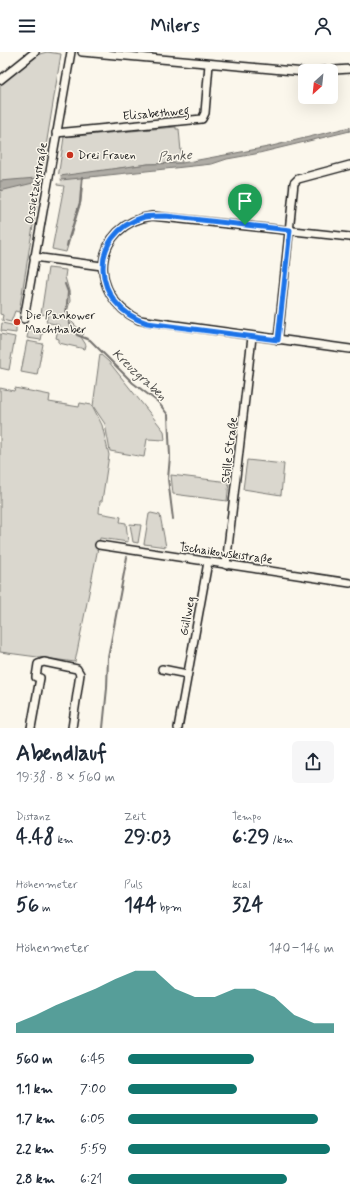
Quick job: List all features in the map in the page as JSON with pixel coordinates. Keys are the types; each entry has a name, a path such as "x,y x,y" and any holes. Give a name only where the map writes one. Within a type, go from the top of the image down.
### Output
{"street":[{"path":"0,80 34,52"},
{"name":"Ossietzkystraße","path":"24,319 71,52"},
{"path":"82,52 298,71"},
{"name":"Elisabethweg","path":"56,133 202,119 205,113 209,64"},
{"path":"338,70 350,70"},
{"path":"278,340 296,180 350,165"},
{"path":"350,237 166,216 145,217 127,226 115,236 108,247 102,266 104,281 111,297 123,311 139,320 252,337 350,349"},
{"path":"34,257 102,266"},
{"name":"Stille Straße","path":"226,565 252,337"},
{"name":"Tschaikowskistraße","path":"99,545 350,583"},
{"name":"Güllweg","path":"178,728 208,562"},
{"path":"31,728 40,678 36,677 40,663 76,668 80,674 72,728"},
{"path":"162,669 187,674"}],"shaded area":[{"path":"47,52 61,54 19,312 15,311 11,322 2,320 3,315 0,314 0,82 36,55"},
{"path":"176,127 176,129 179,129 182,163 148,164 87,173 83,179 81,202 66,252 52,249 64,186 57,185 64,137"},
{"path":"350,127 350,131 255,154 227,159 212,164 33,183 0,191 0,181 60,176 148,164 182,163 268,147"},
{"path":"48,268 66,270 65,277 70,301 67,312 69,319 84,334 81,337 86,345 85,349 59,343 59,339 56,338 59,325 46,322 48,315 41,314"},
{"path":"2,323 16,326 16,333 1,331"},
{"path":"29,327 43,330 41,340 27,338"},
{"path":"0,334 15,337 9,370 0,368"},
{"path":"27,341 43,344 37,375 21,372"},
{"path":"100,354 109,362 164,431 165,440 147,439 144,457 110,451 105,424 93,406"},
{"path":"0,388 14,391 15,388 50,395 49,402 79,407 80,403 92,405 102,425 109,455 99,513 121,517 120,522 126,523 128,542 100,538 75,662 0,652"},
{"path":"247,460 284,464 281,495 243,489"},
{"path":"171,475 229,482 227,501 173,494"},
{"path":"149,514 160,515 166,547 144,544"},
{"path":"130,524 141,525 138,543 133,542"}],"pier":[{"path":"60,174 61,183 33,185 37,175"}],"waterway":[{"name":"Kreuzgraben","path":"69,238 80,202 82,177"},
{"name":"Kreuzgraben","path":"67,246 68,241"},
{"name":"Kreuzgraben","path":"65,284 68,292 66,315 77,335 90,340 133,383 158,402 168,415 170,456 168,479 173,519"},
{"name":"Kreuzgraben","path":"103,728 108,658 127,557"}],"place":[{"name":"Drei Frauen","path":"70,155"},
{"name":"Die Pankower Machthaber","path":"17,322"}],"route":[{"path":"166,216 245,225 290,230 278,340 147,323 130,316 123,311 115,303 107,290 102,273 104,256 115,236 134,222 145,217 166,216"}],"water label":[{"name":"Panke","path":"175,155"}]}
